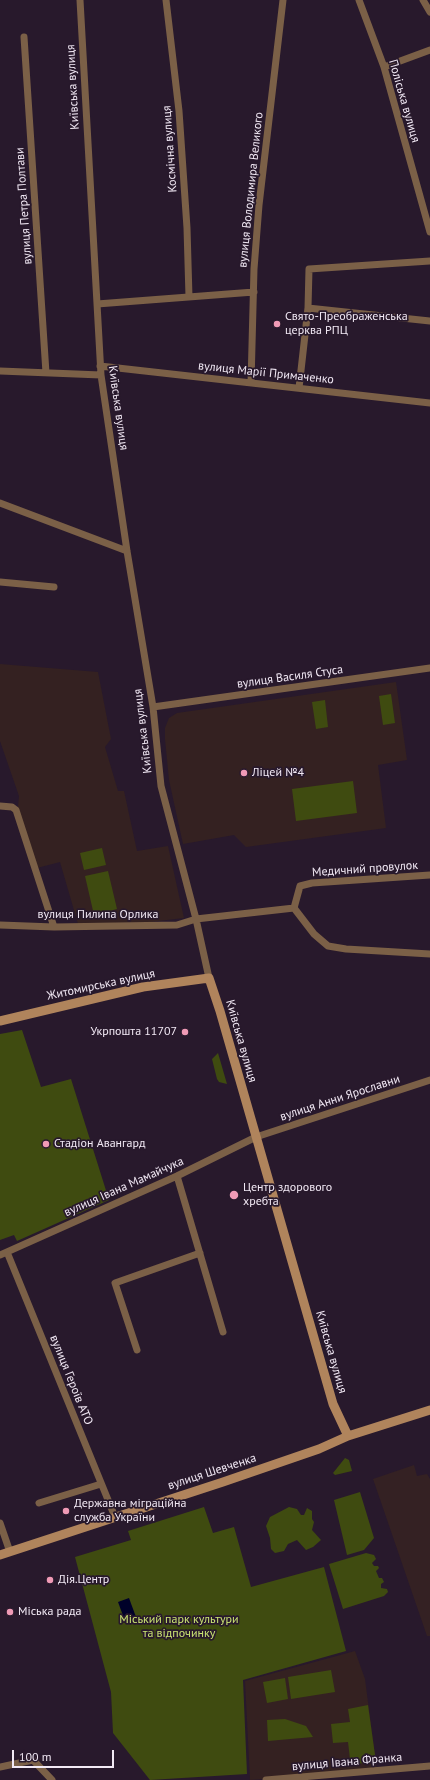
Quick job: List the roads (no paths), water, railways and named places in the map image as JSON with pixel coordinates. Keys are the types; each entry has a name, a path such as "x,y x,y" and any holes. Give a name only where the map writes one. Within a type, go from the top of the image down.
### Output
{"main road":[{"name":"Житомирська вулиця","path":"0,1021 143,986 208,978"},
{"name":"Київська вулиця","path":"208,978 220,1011 333,1404 348,1436"},
{"name":"вулиця Шевченка","path":"0,1555 230,1479 348,1436 430,1410"}],"street":[{"name":"Київська вулиця","path":"80,0 101,374 127,550 153,707 161,786 196,919 208,978"},
{"name":"Космічна вулиця","path":"166,0 179,111 187,228 189,297"},
{"name":"вулиця Володимира Великого","path":"251,383 259,205 283,0"},
{"name":"Поліська вулиця","path":"359,0 384,67 430,232"},
{"path":"423,0 430,12"},
{"name":"вулиця Петра Полтави","path":"24,37 46,373"},
{"path":"384,67 430,50"},
{"path":"298,388 308,308 309,269 430,261"},
{"path":"97,304 254,292"},
{"path":"308,308 430,320"},
{"name":"вулиця Марії Примаченко","path":"100,366 430,403"},
{"path":"0,371 101,374"},
{"path":"0,503 127,550"},
{"path":"0,582 54,587"},
{"name":"вулиця Василя Стуса","path":"153,707 430,668"},
{"path":"0,806 12,807 16,810 54,927"},
{"name":"Медичний провулок","path":"294,908 300,886 312,883 430,875"},
{"path":"196,919 294,908 314,934 328,946 346,949 430,954"},
{"name":"вулиця Пилипа Орлика","path":"0,925 54,927 177,925 196,919"},
{"name":"вулиця Анни Ярославни","path":"256,1137 430,1080"},
{"name":"вулиця Івана Мамайчука","path":"4,1253 177,1176 256,1137"},
{"path":"177,1176 223,1332"},
{"name":"вулиця Героїв АТО","path":"4,1253 115,1517"},
{"path":"137,1350 114,1283 200,1253"},
{"path":"39,1503 101,1484"},
{"path":"0,1523 10,1552"},
{"path":"0,1767 33,1760 52,1780"},
{"name":"вулиця Івана Франка","path":"266,1780 430,1766"}],"water":[{"path":"129,1598 136,1617 125,1621 118,1602"}],"place":[{"name":"Свято-Преображенська церква РПЦ","path":"277,324"},
{"name":"Ліцей №4","path":"244,773"},
{"name":"Укрпошта 11707","path":"185,1032"},
{"name":"Стадіон Авангард","path":"46,1144"},
{"name":"Центр здорового хребта","path":"234,1195"},
{"name":"Державна міграційна служба України","path":"66,1511"},
{"name":"Дія.Центр","path":"50,1580"},
{"name":"Міська рада","path":"10,1612"}],"park label":[{"name":"Міський парк культури та відпочинку","path":"179,1627"}]}
